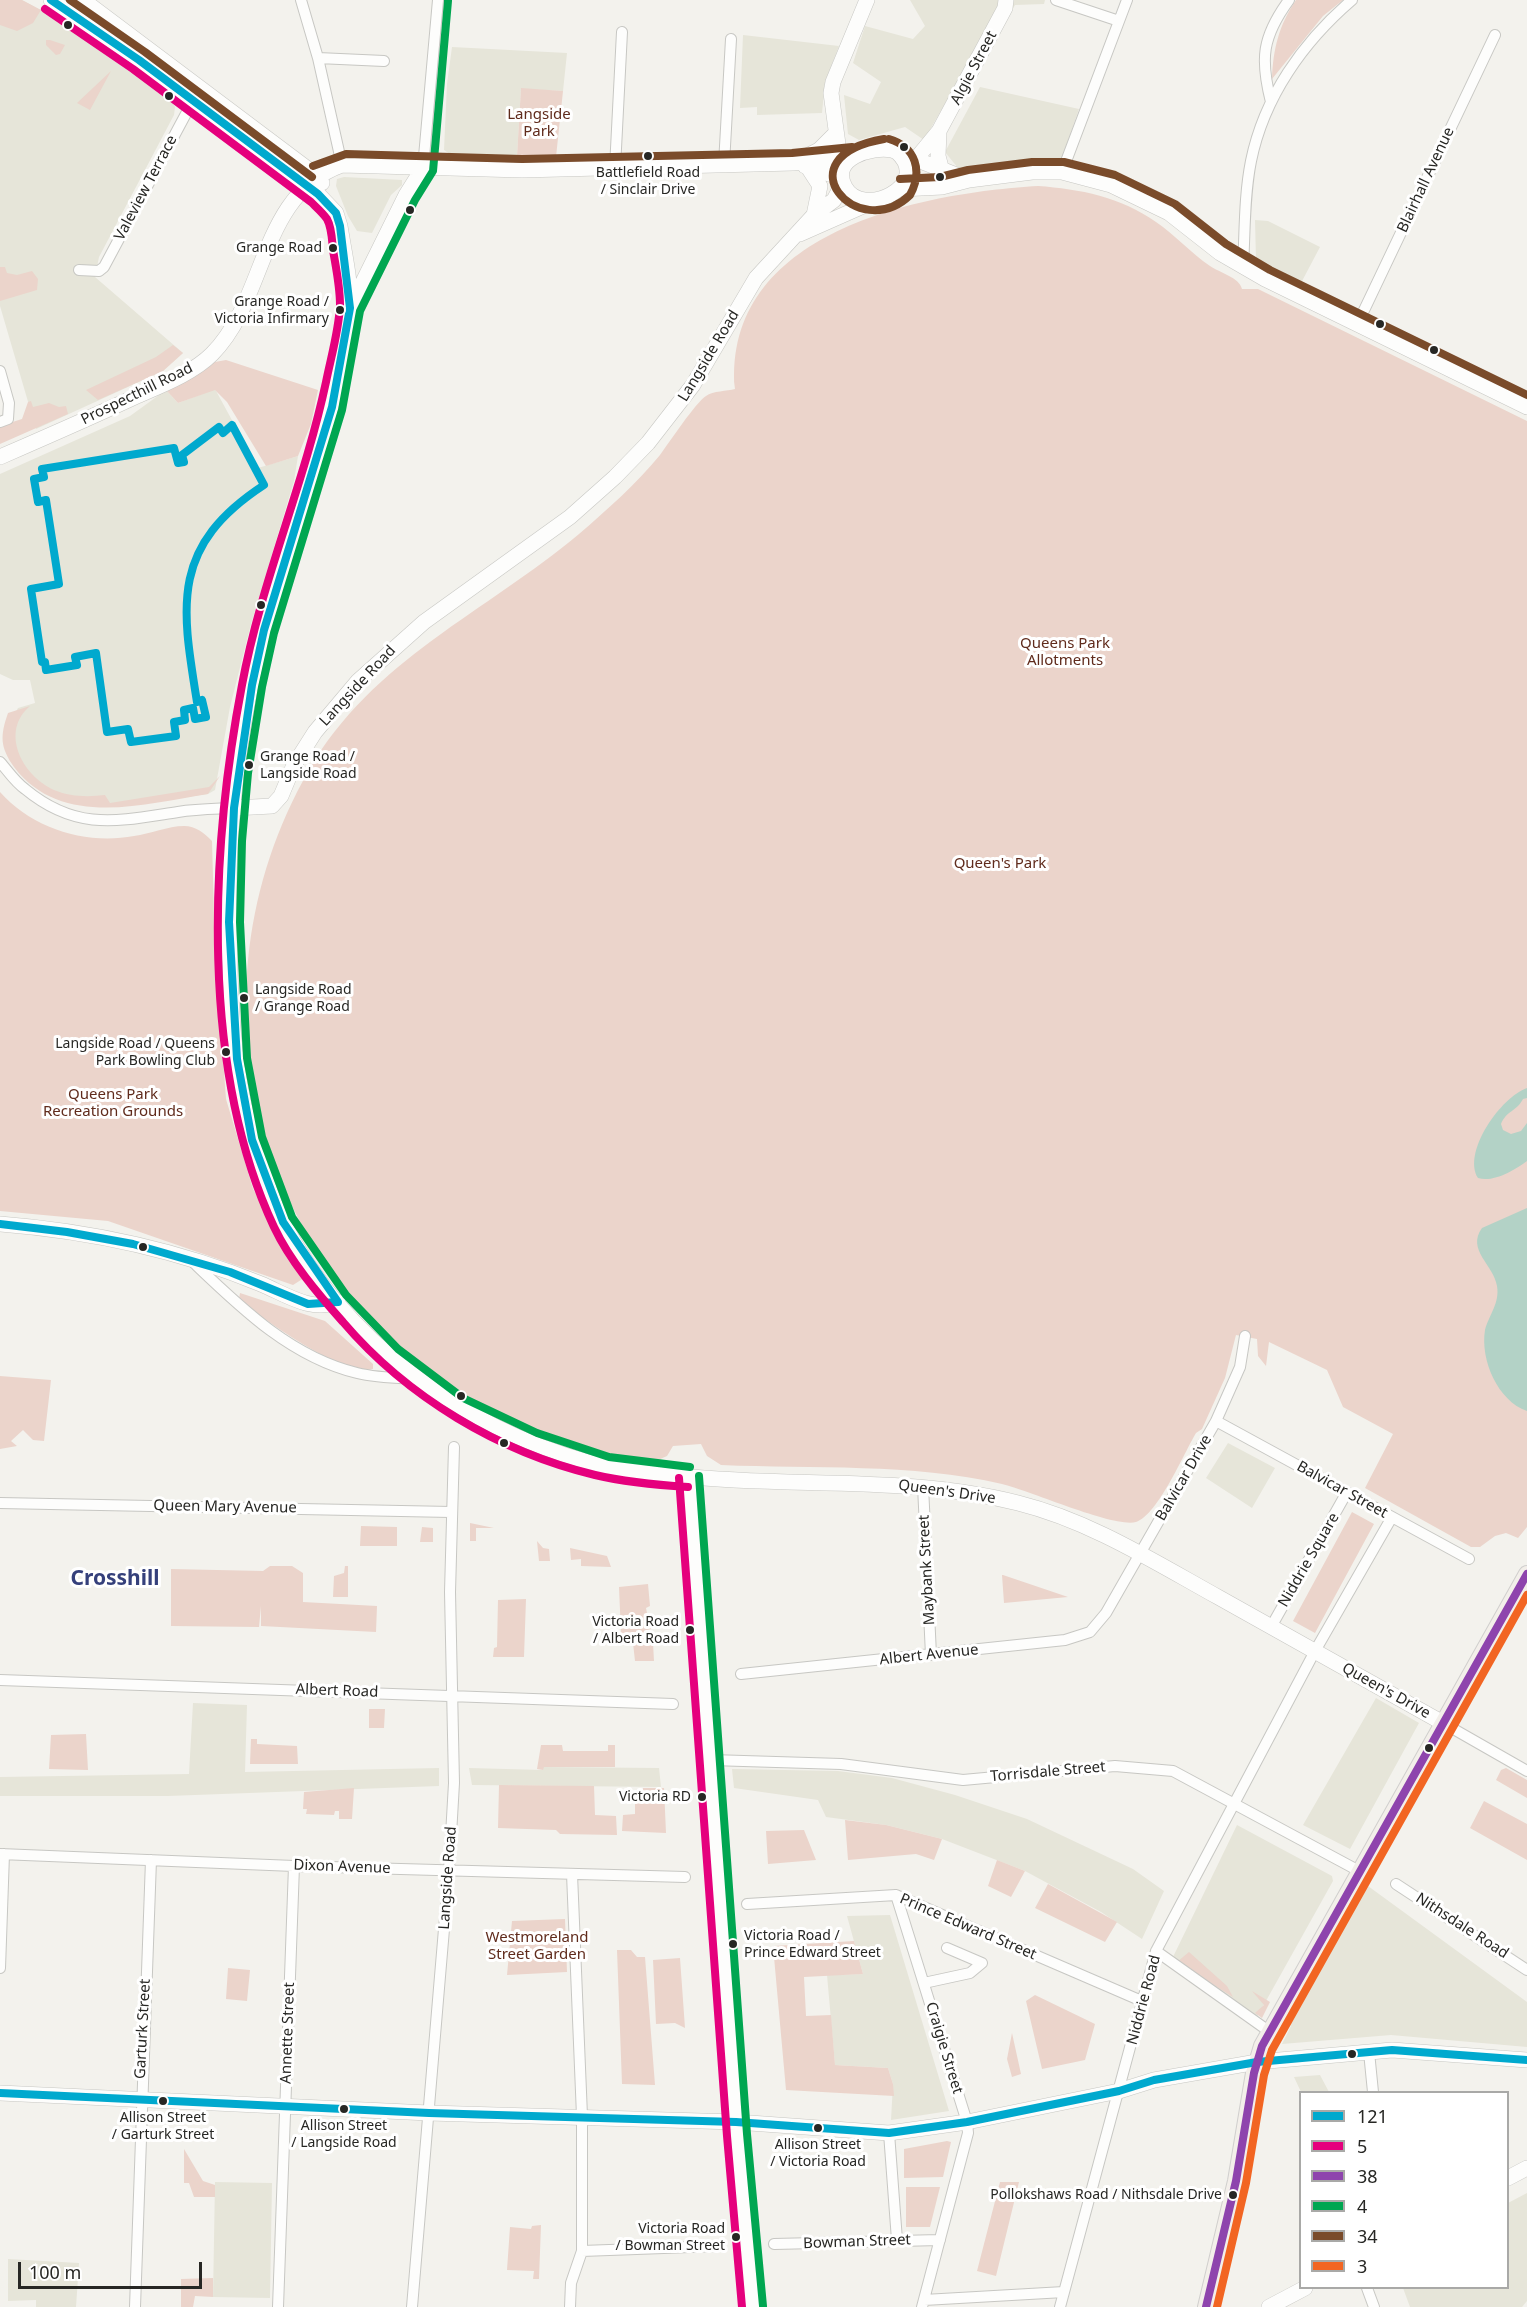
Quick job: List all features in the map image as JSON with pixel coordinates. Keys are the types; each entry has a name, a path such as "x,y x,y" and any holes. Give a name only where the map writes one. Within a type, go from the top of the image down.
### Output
{"main road":[{"path":"1206,2307 1236,2181 1257,2062 1270,2032 1443,1723 1525,1584"}],"street":[{"path":"51,0 197,93"},
{"path":"83,0 197,93 312,181 336,213 350,308"},
{"path":"302,0 318,58 342,165"},
{"path":"418,1379 364,1331 338,1302 283,1222 252,1140 237,1059 229,934 234,808 252,685 262,641 332,407 350,308 406,195 423,168 438,0"},
{"path":"867,0 833,82 831,93 837,133 847,157 843,179 848,192 859,198 880,198 901,189 942,187 969,180 1032,172 1062,172 1111,185 1155,205 1243,267 1527,407"},
{"path":"1056,0 1119,21"},
{"path":"1062,172 1127,0"},
{"path":"1271,102 1263,72 1266,43 1275,19 1289,0"},
{"path":"1243,267 1251,162 1271,102 1300,54 1330,19 1352,0"},
{"name":"Algie Street","path":"912,165 939,131 1008,1"},
{"path":"615,168 622,32"},
{"name":"Blairhall Avenue","path":"1357,325 1495,35"},
{"path":"723,164 731,39"},
{"path":"318,58 384,61"},
{"name":"Valeview Terrace","path":"79,270 99,271 104,267 197,93"},
{"name":"Algie Street","path":"939,131 938,156 942,171"},
{"path":"800,165 837,133"},
{"path":"312,181 342,165 522,170 723,164 800,165 879,149 897,152 912,165 942,171 969,180"},
{"path":"800,165 843,179"},
{"path":"800,165 820,186 814,215"},
{"path":"901,189 912,165"},
{"name":"Langside Road","path":"234,808 272,806 281,796 294,765 315,732 358,681 407,635 536,543 615,477 678,407 717,348 756,278 814,215 834,200 843,179"},
{"name":"Prospecthill Road","path":"0,457 156,388 212,354 237,319 279,222 312,181"},
{"name":"Langside Road","path":"797,235 880,198"},
{"path":"0,370 9,411 8,419 0,422"},
{"path":"1,761 18,784 42,802 61,812 88,821 120,821 192,810 234,808"},
{"path":"0,1224 62,1230 120,1240 256,1282 312,1306 326,1306 338,1302"},
{"path":"192,1261 242,1309 304,1352 355,1372 418,1379"},
{"name":"Balvicar Drive","path":"1106,1613 1216,1421 1240,1367 1245,1336"},
{"name":"Queen's Drive","path":"418,1379 486,1422 552,1451 607,1467 689,1477 923,1486 973,1493 1042,1509 1077,1521 1140,1554 1443,1723"},
{"name":"Balvicar Street","path":"1216,1421 1468,1559"},
{"name":"Langside Road","path":"412,2307 449,1870 454,1784 454,1697 450,1592 454,1447"},
{"path":"689,1477 736,2122 753,2307"},
{"name":"Maybank Street","path":"923,1486 931,1655"},
{"name":"Niddrie Square","path":"1271,1627 1347,1492"},
{"name":"Queen Mary Avenue","path":"0,1503 451,1512"},
{"path":"1315,1651 1392,1517"},
{"name":"Albert Avenue","path":"741,1674 1074,1638 1095,1629 1106,1613"},
{"name":"Niddrie Road","path":"1060,2307 1156,1951 1315,1651"},
{"name":"Albert Road","path":"0,1680 673,1704"},
{"path":"1443,1723 1527,1772"},
{"name":"Torrisdale Street","path":"711,1763 841,1764 963,1780 1127,1767 1173,1771 1361,1872"},
{"path":"0,1968 2,1854"},
{"name":"Dixon Avenue","path":"2,1854 294,1866 685,1877"},
{"name":"Garturk Street","path":"135,2307 140,2098 151,1860"},
{"name":"Annette Street","path":"278,2307 294,1866"},
{"path":"570,2307 571,2283 582,2252 582,2116 572,1874"},
{"name":"Nithsdale Road","path":"1396,1884 1527,1970"},
{"name":"Prince Edward Street","path":"747,1904 896,1895 1144,2002"},
{"name":"Craigie Street","path":"896,1895 967,2122 968,2133 923,2303"},
{"path":"924,1983 970,1973 982,1963 947,1948"},
{"path":"1156,1951 1270,2032"},
{"path":"0,2093 286,2104 429,2113 736,2122 889,2133 967,2122 1119,2091 1154,2080 1257,2062 1369,2052 1411,2051 1527,2060"},
{"path":"1369,2052 1373,2091"},
{"path":"889,2133 897,2240"},
{"path":"1509,2177 1527,2168"},
{"name":"Bowman Street","path":"774,2244 940,2240"},
{"path":"582,2252 718,2246"},
{"path":"1269,2307 1303,2289"},
{"path":"1367,2289 1374,2307"},
{"path":"923,2303 1064,2292"}],"shaded area":[{"path":"0,0 22,0 59,20 171,100 175,107 174,115 99,257 95,277 183,353 163,371 36,429 0,306"},
{"path":"910,0 1045,0 1044,4 1015,5 992,46 981,41 924,140 905,127 859,140 848,134 844,95 870,104 881,82 853,63 865,26 913,39 925,26"},
{"path":"743,35 839,46 825,82 822,113 757,115 757,107 740,108"},
{"path":"452,47 567,53 563,91 521,89 517,156 450,154 444,150 447,84"},
{"path":"980,87 1079,109 1062,158 965,171 958,168 945,152"},
{"path":"344,177 402,180 402,185 391,195 372,233 357,231 348,216 336,186 337,179"},
{"path":"1255,220 1268,221 1320,247 1301,283 1256,260"},
{"path":"215,389 258,468 298,456 294,481 251,624 230,707 215,790 208,794 125,806 98,807 51,794 16,763 6,729 18,708 35,703 30,680 13,680 0,674 0,474 130,416 166,390 178,403"},
{"path":"1527,1088 1527,1098 1523,1099 1506,1116 1501,1124 1503,1130 1511,1134 1521,1131 1527,1123 1527,1161 1497,1177 1478,1178 1474,1167 1475,1154 1487,1127 1506,1102"},
{"path":"1527,1208 1527,1411 1517,1406 1500,1389 1488,1366 1484,1342 1485,1330 1498,1292 1495,1278 1477,1243 1482,1228"},
{"path":"1228,1443 1275,1468 1252,1508 1206,1478"},
{"path":"1376,1698 1419,1723 1350,1849 1303,1825"},
{"path":"193,1703 247,1705 245,1772 439,1768 439,1786 168,1796 0,1796 0,1777 189,1774"},
{"path":"543,1767 659,1768 661,1787 472,1785 469,1768 543,1770"},
{"path":"732,1769 838,1771 892,1778 955,1795 1027,1819 1133,1869 1164,1891 1142,1939 1101,1912 1025,1871 942,1839 886,1825 826,1817 818,1800 734,1788"},
{"path":"1237,1825 1332,1876 1333,1881 1257,2017 1172,1959"},
{"path":"1368,1886 1527,2002 1527,2047 1391,2035 1282,2044 1291,2026 1288,2020"},
{"path":"890,1915 949,2111 891,2120 893,2084 888,2068 835,2065 827,1975 863,1974 847,1916"},
{"path":"1320,2075 1328,2091 1301,2091 1294,2077"},
{"path":"215,2182 272,2183 270,2298 213,2297"},
{"path":"1527,2193 1527,2301 1522,2307 1410,2307 1403,2289 1509,2289 1509,2202"},
{"path":"8,2259 79,2263 76,2307 36,2307 36,2300 8,2301"}],"green space":[{"path":"0,0 22,0 41,10 33,23 17,31 0,25"},
{"path":"1296,0 1343,0 1323,16 1272,79 1278,38 1285,19"},
{"path":"46,40 65,45 60,54 56,55 46,45"},
{"path":"111,71 90,110 77,103"},
{"name":"Langside Park","path":"521,88 563,91 556,157 517,156"},
{"name":"Queen's Park","path":"1038,186 1085,192 1129,206 1163,227 1210,266 1233,278 1242,289 1258,289 1527,421 1527,1527 1518,1538 1506,1533 1495,1536 1480,1547 1471,1547 1365,1488 1393,1434 1343,1407 1327,1370 1269,1342 1266,1366 1258,1356 1257,1339 1236,1335 1225,1378 1202,1429 1196,1433 1170,1482 1153,1508 1136,1522 1110,1520 1002,1484 968,1477 862,1468 721,1465 707,1456 701,1444 673,1446 667,1456 658,1460 614,1455 569,1443 527,1428 486,1408 407,1354 343,1287 295,1211 262,1127 247,1038 249,947 270,857 309,770 335,731 365,698 398,668 433,640 543,562 611,506 660,455 689,414 706,396 735,389 740,335 761,292 794,258 837,231 887,212 939,199 990,190"},
{"path":"0,267 5,267 7,273 17,275 32,271 38,279 37,290 0,301"},
{"path":"173,345 183,353 163,371 98,400 86,390 156,357"},
{"path":"226,360 318,390 311,424 298,456 266,466 227,402 215,390 178,403 166,390 215,362"},
{"path":"31,401 33,407 49,403 59,407 66,406 68,414 0,444 0,426 22,419 28,402"},
{"path":"30,706 21,716 16,728 18,752 32,774 54,790 80,796 105,795 110,803 209,787 220,776 208,794 157,803 105,808 55,799 33,786 14,767 4,747 3,735 8,713"},
{"name":"Queens Park Recreation Grounds","path":"0,792 13,805 44,825 79,836 116,838 188,826 203,833 212,841 215,949 226,1099 253,1189 304,1278 293,1285 108,1221 0,1211"},
{"path":"240,1293 325,1321 373,1364 373,1369 344,1365 308,1347 247,1306 239,1299"},
{"path":"0,1376 51,1380 44,1441 33,1440 23,1430 11,1441 17,1446 0,1449"},
{"path":"1352,1512 1374,1524 1315,1633 1293,1621"},
{"path":"470,1523 494,1528 476,1528 476,1541 470,1541"},
{"path":"361,1526 397,1527 397,1546 360,1546"},
{"path":"422,1527 433,1528 433,1542 420,1542"},
{"path":"537,1541 543,1548 549,1549 550,1561 539,1561"},
{"path":"570,1548 607,1556 611,1567 581,1566 581,1559 571,1560"},
{"path":"270,1566 292,1566 303,1573 303,1602 377,1606 376,1632 261,1626 261,1606 259,1627 171,1626 171,1569 263,1571"},
{"path":"345,1566 348,1566 348,1597 333,1597 334,1576 344,1573"},
{"path":"1003,1575 1068,1597 1004,1603"},
{"path":"648,1584 650,1606 646,1608 647,1613 650,1613 651,1629 647,1630 648,1643 653,1643 654,1661 635,1661 632,1634 621,1634 619,1587"},
{"path":"526,1599 524,1657 493,1657 494,1648 497,1647 498,1600"},
{"path":"369,1709 385,1709 384,1728 369,1728"},
{"path":"86,1734 88,1770 49,1769 51,1735"},
{"path":"251,1739 257,1739 257,1744 297,1746 298,1764 250,1764"},
{"path":"541,1745 562,1745 563,1751 608,1751 608,1745 615,1745 615,1767 544,1767 543,1770 537,1769"},
{"path":"1506,1768 1527,1780 1527,1798 1496,1780 1501,1770"},
{"path":"499,1785 594,1786 595,1815 616,1816 617,1835 560,1834 556,1830 498,1828"},
{"path":"354,1788 352,1819 339,1819 339,1811 335,1811 334,1815 306,1814 307,1809 303,1809 304,1792"},
{"path":"643,1788 664,1788 666,1833 622,1831 623,1815 635,1814 635,1801 642,1801"},
{"path":"1484,1801 1527,1824 1527,1860 1470,1828"},
{"path":"845,1820 886,1825 942,1839 934,1860 916,1854 848,1860"},
{"path":"804,1830 816,1860 768,1864 766,1831"},
{"path":"997,1860 1025,1871 1011,1897 988,1886"},
{"path":"1048,1884 1117,1922 1105,1942 1035,1908"},
{"name":"Westmoreland Street Garden","path":"565,1919 567,1972 507,1975 512,1921"},
{"path":"854,1941 863,1974 804,1977 806,2016 831,2015 835,2065 888,2068 894,2096 786,2090 773,1946"},
{"path":"617,1950 631,1950 637,1957 645,1957 655,2085 622,2084"},
{"path":"1189,1952 1227,1986 1233,1997 1177,1962"},
{"path":"680,1958 685,2028 675,2023 656,2024 653,1960"},
{"path":"228,1968 250,1970 247,2001 226,1999"},
{"path":"1252,1991 1270,2002 1262,2018 1255,2013 1264,2005"},
{"path":"1035,1995 1095,2024 1085,2060 1042,2069 1026,2001"},
{"path":"1012,2033 1021,2074 1012,2077 1007,2059"},
{"path":"951,2142 943,2177 904,2178 904,2149"},
{"path":"184,2149 203,2181 215,2185 215,2197 194,2197 189,2183 184,2183"},
{"path":"1000,2182 1019,2182 996,2276 977,2271"},
{"path":"906,2187 940,2187 930,2227 906,2227"},
{"path":"541,2225 539,2279 533,2279 534,2271 507,2270 510,2227 531,2229 532,2226"},
{"path":"213,2278 213,2297 195,2296 193,2307 181,2307 181,2279"}],"transit line":[{"name":"121","path":"0,1224 67,1232 133,1244 230,1272 308,1304 338,1302 283,1222 252,1140 237,1059 229,922 234,808 252,685 264,630 332,407 350,308 340,226 336,213 318,194 139,60 51,0"},
{"name":"34","path":"70,0 145,52 312,177"},
{"name":"4","path":"448,1 433,171 415,200 360,311 342,410 274,633 262,687 248,773 242,841 240,922 247,1058 262,1137 292,1217 346,1295 398,1349 463,1398 537,1433 609,1457 690,1467"},
{"name":"5","path":"45,9 133,69 311,202 327,219 331,230 340,298 336,334 317,420 250,647 231,750 223,818 218,959 223,1030 233,1099 250,1165 274,1227 305,1277 368,1349 396,1374 457,1418 524,1452 559,1465 618,1480 688,1487"},
{"name":"34","path":"884,139 853,149 837,162 833,178 838,192 852,204 869,210 890,208 910,195 914,186 916,169 911,154 906,148 889,139"},
{"name":"34","path":"313,166 346,154 522,159 792,153 852,147"},
{"name":"34","path":"900,179 940,177 968,170 1032,162 1064,162 1115,175 1175,204 1226,244 1270,270 1527,395"},
{"name":"121","path":"232,425 264,485 234,508 212,531 198,555 190,580 187,606 191,667 197,702 202,700 206,717 195,719 193,708 184,710 185,720 174,722 176,736 131,742 128,729 107,732 96,653 75,657 77,665 46,670 45,662 42,662 31,589 59,584 46,500 38,502 34,479 44,477 42,469 174,448 178,463 184,462 182,455 219,427 223,433 232,425"},
{"name":"4","path":"699,1476 747,2134 763,2306"},
{"name":"5","path":"679,1478 727,2136 742,2307"},
{"name":"38","path":"1206,2307 1236,2181 1254,2073 1262,2046 1527,1574"},
{"name":"3","path":"1217,2307 1246,2183 1264,2075 1272,2050 1527,1595"},
{"name":"121","path":"0,2093 429,2113 736,2122 889,2133 967,2122 1119,2091 1154,2080 1257,2062 1392,2050 1527,2060"}],"place":[{"name":"Battlefield Road / Sinclair Drive","path":"648,156"},
{"name":"Grange Road","path":"333,248"},
{"name":"Grange Road / Victoria Infirmary","path":"340,310"},
{"name":"Grange Road / Langside Road","path":"249,765"},
{"name":"Langside Road / Grange Road","path":"244,998"},
{"name":"Langside Road / Queens Park Bowling Club","path":"226,1052"},
{"name":"Victoria Road / Albert Road","path":"690,1630"},
{"name":"Victoria RD","path":"702,1797"},
{"name":"Victoria Road / Prince Edward Street","path":"733,1944"},
{"name":"Allison Street / Garturk Street","path":"163,2101"},
{"name":"Allison Street / Langside Road","path":"344,2109"},
{"name":"Allison Street / Victoria Road","path":"818,2128"},
{"name":"Pollokshaws Road / Nithsdale Drive","path":"1233,2195"},
{"name":"Victoria Road / Bowman Street","path":"736,2237"}],"district":[{"name":"Crosshill","path":"115,1579"}],"park label":[{"name":"Queens Park Allotments","path":"1065,652"}]}
